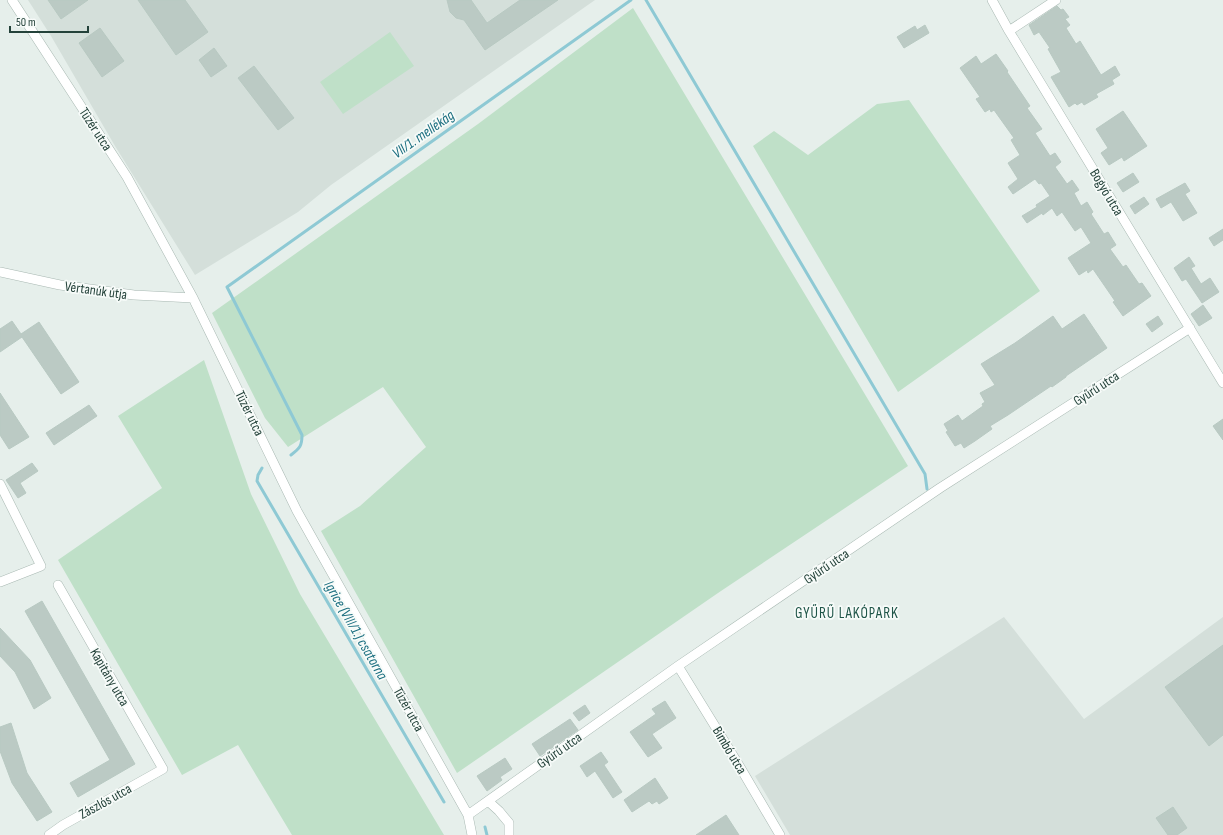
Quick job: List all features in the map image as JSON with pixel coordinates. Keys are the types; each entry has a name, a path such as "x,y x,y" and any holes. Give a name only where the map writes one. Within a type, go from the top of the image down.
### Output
{"street":[{"name":"Tüzér utca","path":"12,0 127,177 194,298 297,511 468,815 472,835"},
{"name":"Bogyó utca","path":"992,0 1009,31 1223,383"},
{"path":"1009,31 1056,0"},
{"name":"Vértanúk útja","path":"0,272 60,285 119,293 194,298"},
{"name":"Gyűrű utca","path":"468,815 678,666 940,488 1190,328"},
{"path":"0,484 41,566 0,582"},
{"name":"Kapitány utca","path":"58,585 163,769"},
{"name":"Bimbó utca","path":"678,666 780,835"},
{"name":"Zászlós utca","path":"49,835 63,825 163,769"},
{"path":"488,801 509,823 509,835"}],"shaded area":[{"path":"28,0 595,0 331,185 298,212 195,275 115,146 51,36"},
{"path":"1004,617 1084,719 1223,617 1223,835 790,835 755,776"}],"green space":[{"path":"633,8 908,466 718,593 457,773 321,531 360,506 426,447 383,387 288,447 265,418 212,313 478,124"},
{"path":"390,32 414,66 343,114 320,82"},
{"path":"909,100 1040,291 898,392 753,146 774,131 808,155 877,104"},
{"path":"204,360 251,494 300,594 444,835 292,835 238,745 182,775 58,560 162,488 118,416"}],"building":[{"path":"48,0 88,0 61,19"},
{"path":"138,0 185,0 208,32 176,55"},
{"path":"447,0 471,0 487,23 520,0 558,0 485,50 464,20 456,18 450,12"},
{"path":"1057,6 1061,10 1063,9 1069,17 1065,19 1070,25 1066,28 1076,44 1080,41 1101,75 1115,66 1120,75 1112,80 1114,84 1096,94 1098,97 1084,105 1082,102 1077,105 1075,103 1069,107 1051,77 1061,72 1048,49 1050,48 1039,32 1034,35 1029,25"},
{"path":"925,25 929,33 904,48 897,37 915,26 917,30"},
{"path":"100,28 124,61 102,77 79,43"},
{"path":"214,48 227,66 211,77 199,60"},
{"path":"996,54 1030,106 1027,108 1042,129 1035,133 1050,156 1055,153 1061,162 1055,167 1067,184 1072,180 1079,190 1074,193 1081,206 1087,202 1093,212 1091,214 1104,234 1108,232 1116,245 1110,249 1123,267 1126,265 1139,284 1142,283 1151,296 1123,316 1113,302 1115,301 1093,269 1088,273 1087,270 1079,275 1068,258 1091,243 1081,227 1075,231 1062,212 1057,216 1052,208 1043,215 1042,213 1027,223 1022,216 1037,207 1036,205 1050,196 1041,183 1039,184 1035,179 1013,194 1008,187 1018,179 1008,163 1020,155 1011,140 1014,138 994,110 991,112 990,109 985,112 976,99 980,97 960,68 976,56 981,64"},
{"path":"254,66 294,118 278,130 238,78"},
{"path":"1123,111 1147,146 1124,161 1122,157 1109,165 1101,153 1108,148 1096,129"},
{"path":"1133,173 1139,182 1123,192 1117,183"},
{"path":"1185,183 1190,191 1185,194 1197,213 1183,221 1171,202 1161,208 1156,199"},
{"path":"1144,197 1149,204 1135,214 1130,206"},
{"path":"1223,229 1223,240 1214,246 1209,238"},
{"path":"1189,257 1195,266 1191,268 1201,284 1210,278 1219,292 1202,303 1186,279 1182,281 1174,268"},
{"path":"1203,305 1212,318 1199,326 1191,314"},
{"path":"1084,314 1107,348 1052,387 1051,386 990,426 992,429 975,441 964,448 961,443 955,446 946,432 948,431 944,424 958,415 962,421 983,406 982,404 985,402 980,393 995,385 981,364 1015,343 1053,316 1062,329"},
{"path":"1158,316 1163,324 1152,332 1146,324"},
{"path":"12,321 21,334 39,322 79,382 61,394 22,337 0,352 0,329"},
{"path":"0,393 29,437 9,449 0,435"},
{"path":"89,405 97,416 54,445 46,433"},
{"path":"1223,419 1223,440 1213,426"},
{"path":"32,463 38,471 20,483 26,493 18,498 6,480"},
{"path":"42,601 135,764 78,797 70,783 110,760 25,611"},
{"path":"0,628 30,660 51,698 34,709 15,672 0,656"},
{"path":"1223,645 1223,735 1209,746 1165,687"},
{"path":"665,701 676,718 652,734 662,748 648,757 630,732 656,714 652,709"},
{"path":"585,705 590,713 579,721 573,713"},
{"path":"570,719 578,730 540,756 532,744"},
{"path":"11,723 27,773 52,812 37,821 12,783 0,751 0,727"},
{"path":"601,752 608,762 604,765 622,792 613,798 595,771 587,777 580,766"},
{"path":"505,758 512,769 500,777 502,780 487,791 477,776"},
{"path":"655,778 668,798 659,804 657,801 652,804 649,801 632,812 624,800"},
{"path":"1173,807 1187,828 1177,835 1168,835 1156,818"},
{"path":"726,815 739,835 696,835"}],"waterway":[{"name":"VII/1. mellékág","path":"291,455 300,446 302,442 302,435 227,287 631,0"},
{"path":"646,0 925,474 927,489"},
{"name":"Igrice (VIII/1.) csatorna","path":"262,468 258,475 257,481 444,802"},
{"name":"Igrice (VIII/1.) csatorna","path":"485,827 487,835"}],"district":[{"name":"GYŰRŰ LAKÓPARK","path":"847,613"}]}
